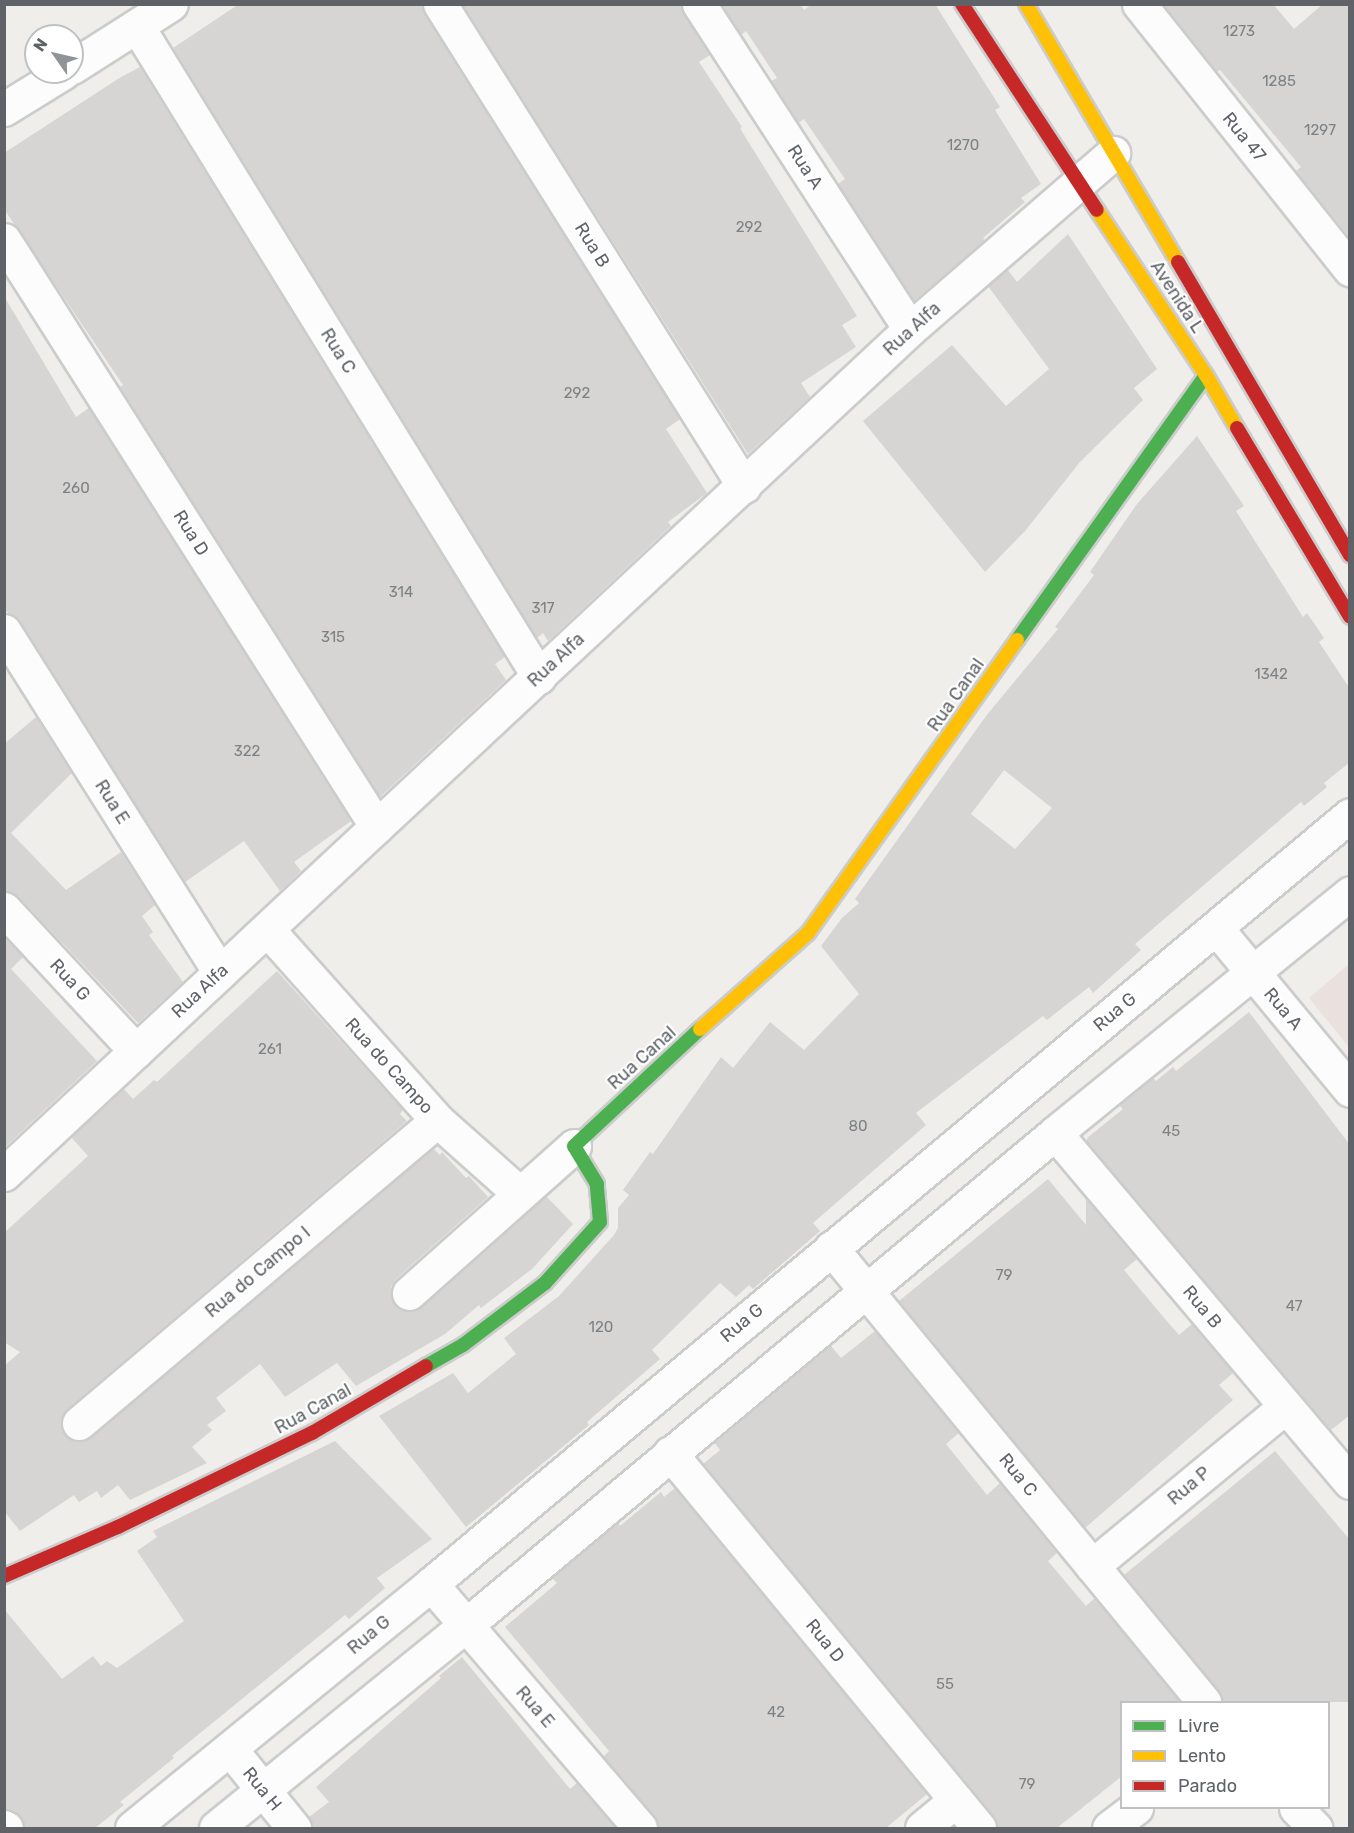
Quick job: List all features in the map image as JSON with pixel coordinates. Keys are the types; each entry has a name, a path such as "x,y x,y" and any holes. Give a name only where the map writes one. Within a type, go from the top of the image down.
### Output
{"street":[{"path":"84,59 171,4"},
{"name":"Rua B","path":"440,4 744,486"},
{"name":"Rua A","path":"699,4 910,329"},
{"name":"Avenida L","path":"962,4 986,32 1206,375 1350,617"},
{"name":"Rua 47","path":"1139,4 1350,268"},
{"name":"Avenida L","path":"1020,7 1113,153 1350,555"},
{"name":"Rua C","path":"137,26 539,677"},
{"path":"4,109 45,84"},
{"name":"Rua Alfa","path":"4,1174 910,329 1079,180 1113,153"},
{"name":"Rua D","path":"4,240 377,827"},
{"name":"Rua Canal","path":"4,1576 118,1527 312,1433 463,1345 545,1283 600,1222 597,1184 574,1146 808,933 1206,375"},
{"name":"Rua E","path":"4,631 220,973"},
{"name":"Rua G","path":"132,1828 431,1584 1350,815"},
{"path":"216,1828 465,1626 1055,1133 1350,893"},
{"name":"Rua G","path":"4,909 136,1051"},
{"name":"Rua A","path":"1216,928 1350,1090"},
{"name":"Rua do Campo","path":"267,929 437,1120 520,1194"},
{"name":"Rua do Campo I","path":"79,1423 437,1120"},
{"name":"Rua B","path":"1055,1133 1348,1477"},
{"path":"409,1293 574,1146"},
{"name":"Rua C","path":"831,1248 1203,1701"},
{"name":"Rua P","path":"1092,1566 1286,1406"},
{"name":"Rua D","path":"670,1453 980,1828"},
{"name":"Rua E","path":"431,1584 640,1828"},
{"name":"Rua H","path":"230,1749 294,1828"},
{"path":"922,1828 956,1800"},
{"path":"1109,1828 1135,1809"},
{"path":"1297,1809 1315,1828"}],"shaded area":[{"path":"1349,964 1349,1047 1309,998"}],"building":[{"path":"239,4 421,4 424,14 680,419 666,429 707,493 668,522 671,526 548,641 543,633 537,638 173,48"},
{"path":"462,4 680,4 683,14 710,55 699,62 742,127 740,128 749,143 857,316 842,325 856,347 801,383 810,397 748,454"},
{"path":"722,4 800,4 804,10 812,4 935,4 1000,107 995,110 1041,184 1021,198 1025,202 914,301 838,184 845,179 804,119 798,123 771,81 777,78 746,31 741,35"},
{"path":"1163,4 1273,4 1294,29 1323,4 1350,4 1350,238 1296,171 1301,167 1220,70 1217,72"},
{"path":"140,67 505,657 495,664 506,680 380,797 120,387 123,385 4,209 4,153"},
{"path":"1068,234 1157,369 1134,388 1143,400 1080,462 1025,531 985,572 863,421 952,345 1006,406 1049,369 988,286 1007,269 1017,282"},
{"path":"4,296 76,417 89,408 351,821 294,862 301,871 280,891 244,841 185,882 20,621 4,610"},
{"path":"1197,436 1244,506 1236,511 1303,617 1307,613 1324,638 1319,642 1350,689 1350,762 1324,783 1327,787 1304,806 1301,802 1135,944 1141,950 1093,993 1089,987 1047,1020 1043,1016 916,1113 926,1125 813,1223 820,1231 753,1289 749,1285 736,1297 720,1283 652,1350 660,1359 587,1422 589,1425 466,1527 379,1416 453,1373 468,1393 516,1354 504,1338 559,1296 614,1235 618,1228 618,1208 629,1195 623,1190 650,1152 653,1154 721,1057 733,1068 770,1022 804,1050 859,994 821,946 842,918 859,903 855,899 986,716 1058,629 1055,627 1094,575 1090,572 1137,504","holes":["1004,770 1052,808 1015,849 971,814"]},
{"path":"36,717 72,773 11,833 66,890 121,852 155,905 142,916 153,932 149,935 183,982 138,1023 18,896 4,891 4,744"},
{"path":"4,937 23,957 11,969 97,1061 4,1148"},
{"path":"277,971 403,1110 400,1114 407,1121 67,1409 62,1416 61,1426 65,1436 72,1440 82,1441 91,1437 433,1148 440,1155 442,1152 466,1178 469,1176 488,1197 396,1279 391,1287 391,1296 395,1305 403,1311 412,1311 421,1307 546,1196 573,1224 532,1269 481,1308 479,1305 445,1334 356,1386 337,1363 285,1397 260,1364 216,1398 226,1411 207,1425 212,1430 192,1447 207,1463 130,1500 118,1485 101,1498 97,1491 79,1502 74,1495 20,1531 4,1511 4,1366 20,1352 4,1342 4,1233 88,1156 71,1137 123,1088 133,1099 154,1080 157,1082"},
{"path":"1249,1012 1350,1145 1350,1415 1331,1430 1087,1142 1087,1138 1123,1109 1120,1106 1153,1078 1156,1081 1173,1067 1176,1071"},
{"path":"1048,1179 1086,1225 1086,1199 1137,1259 1124,1270 1165,1319 1179,1335 1192,1324 1233,1373 1219,1385 1233,1400 1085,1528 899,1301"},
{"path":"875,1331 959,1433 946,1444 987,1495 1000,1483 1057,1553 1048,1561 1086,1606 1095,1598 1179,1701 1120,1701 1120,1778 1057,1828 997,1828 993,1816 703,1464 720,1450 715,1443 831,1346 841,1358"},
{"path":"335,1441 432,1539 377,1578 385,1588 349,1619 345,1615 172,1756 174,1758 120,1802 124,1805 95,1828 24,1828 21,1817 14,1811 4,1809 4,1609 62,1679 93,1656 101,1666 107,1661 117,1668 184,1621 137,1551 157,1537 153,1531"},
{"path":"1275,1451 1350,1540 1350,1702 1222,1701 1218,1690 1124,1575"},
{"path":"675,1488 927,1794 886,1828 658,1828 654,1816 603,1757 609,1751 505,1627 557,1583 552,1578 618,1523 620,1526 661,1492 664,1497"},
{"path":"462,1657 570,1789 577,1783 616,1828 312,1828 309,1817 329,1802 316,1787"}],"traffic: fast":[{"path":"1017,640 1206,375"},
{"path":"426,1366 463,1345 545,1283 600,1222 597,1184 574,1146 700,1029"}],"traffic: slow":[{"path":"1026,4 1178,262"},
{"path":"1097,210 1206,375 1237,428"},
{"path":"700,1029 808,933 1017,640"}],"traffic: jam":[{"path":"962,4 1097,210"},
{"path":"1178,262 1350,555"},
{"path":"1237,428 1350,617"},
{"path":"4,1576 118,1527 312,1433 426,1366"}]}
